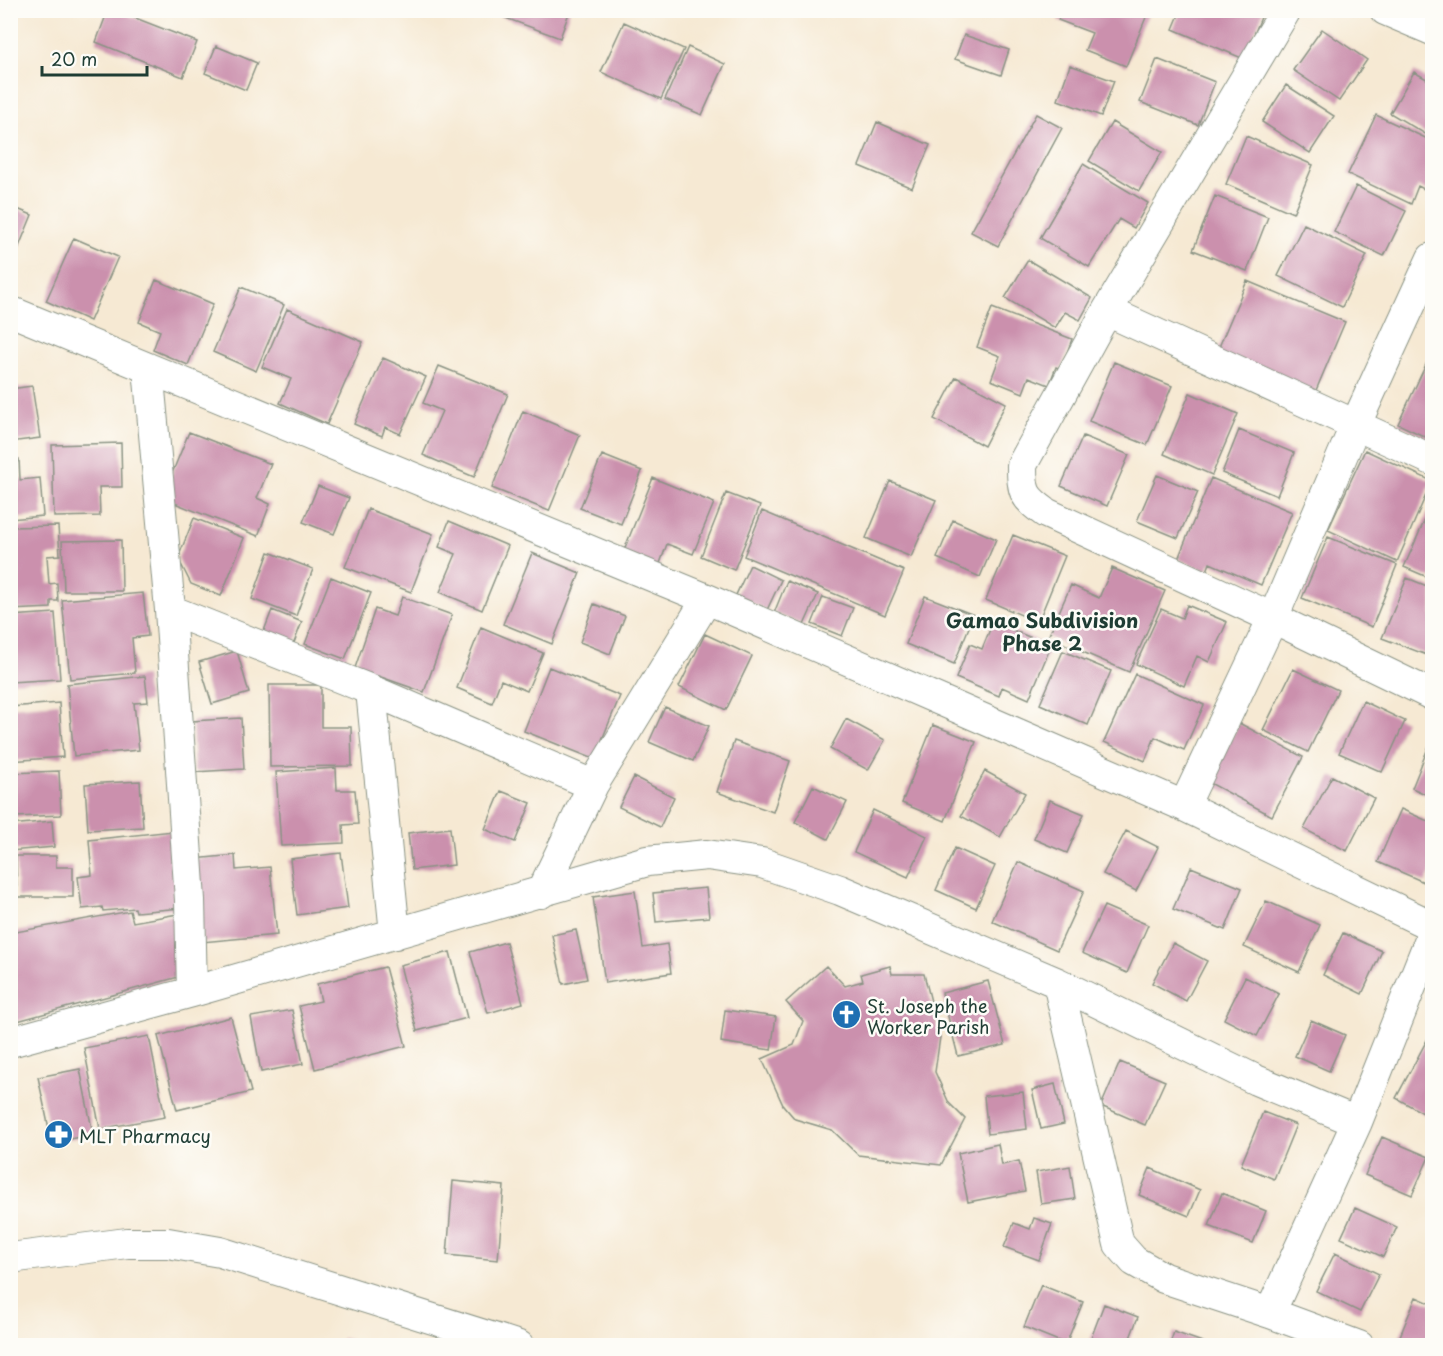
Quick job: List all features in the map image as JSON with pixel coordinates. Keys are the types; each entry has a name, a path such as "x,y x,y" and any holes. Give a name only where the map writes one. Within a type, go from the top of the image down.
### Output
{"street":[{"path":"1286,10 1107,311 1022,465 1022,486 1030,501 1046,513 1274,618 1432,695"},
{"path":"1385,10 1432,30"},
{"path":"1184,806 1274,618 1355,426 1432,258"},
{"path":"10,311 707,599 1184,806 1432,926"},
{"path":"1107,311 1432,460"},
{"path":"148,369 170,610 190,900 192,992"},
{"path":"541,893 593,785 707,599"},
{"path":"170,610 371,690 593,785"},
{"path":"371,690 396,934"},
{"path":"10,1042 541,893 647,861 707,855 762,862 840,890 1058,983 1256,1080 1357,1122"},
{"path":"1270,1313 1357,1122 1432,934"},
{"path":"1058,983 1119,1244 1134,1262 1164,1278 1270,1313 1359,1346"},
{"path":"10,1258 127,1243 168,1243 220,1252 519,1346"}],"building":[{"path":"108,10 115,10 197,42 183,77 96,42"},
{"path":"484,10 570,10 560,38"},
{"path":"1062,10 1136,10 1147,15 1126,66 1085,50 1092,33 1058,20"},
{"path":"1181,10 1264,10 1244,59 1173,29"},
{"path":"624,22 684,49 661,99 601,72"},
{"path":"1322,29 1367,60 1339,101 1293,70"},
{"path":"964,35 1009,50 1001,75 955,59"},
{"path":"216,46 257,63 246,90 205,73"},
{"path":"688,47 725,64 702,115 665,99"},
{"path":"1157,59 1215,82 1198,125 1140,102"},
{"path":"1070,65 1114,81 1101,116 1058,100"},
{"path":"1414,72 1432,82 1432,138 1390,113"},
{"path":"1286,85 1334,116 1310,153 1262,122"},
{"path":"1036,114 1062,128 998,246 971,232"},
{"path":"1376,115 1432,141 1432,193 1418,186 1411,204 1348,174"},
{"path":"877,122 930,145 912,188 859,166"},
{"path":"1112,122 1162,152 1139,191 1089,161"},
{"path":"1246,136 1313,165 1293,213 1226,184"},
{"path":"1083,164 1148,203 1134,228 1119,219 1089,267 1040,238"},
{"path":"1356,186 1406,211 1384,256 1334,232"},
{"path":"1215,196 1268,217 1247,271 1193,250"},
{"path":"10,206 32,215 11,266 10,266"},
{"path":"1304,224 1367,255 1342,307 1278,276"},
{"path":"74,238 118,257 90,321 46,301"},
{"path":"1028,260 1092,298 1080,320 1065,312 1055,328 1005,298"},
{"path":"156,280 213,304 188,365 153,350 160,331 139,322"},
{"path":"1247,281 1345,322 1314,395 1216,354"},
{"path":"241,287 284,305 256,371 213,352"},
{"path":"992,308 1072,339 1061,369 1056,367 1049,385 1029,377 1023,393 991,380 1000,356 977,347"},
{"path":"287,309 363,342 327,424 280,403 291,379 262,367"},
{"path":"383,358 426,377 400,434 385,427 382,436 354,424"},
{"path":"1429,358 1432,360 1432,440 1398,424"},
{"path":"1114,362 1172,386 1147,445 1089,421"},
{"path":"439,366 508,394 474,477 423,455 442,411 423,403"},
{"path":"956,377 1006,403 984,446 934,419"},
{"path":"32,386 40,438 10,442 10,389"},
{"path":"1190,393 1238,414 1212,475 1164,454"},
{"path":"523,411 580,435 549,511 492,488"},
{"path":"1239,430 1294,453 1277,496 1222,473"},
{"path":"189,432 271,464 257,498 270,504 258,536 162,498"},
{"path":"1083,436 1129,455 1107,506 1061,486"},
{"path":"121,443 122,487 99,487 100,516 54,517 52,445"},
{"path":"1365,450 1432,481 1397,562 1328,530"},
{"path":"602,455 642,471 621,524 580,508"},
{"path":"10,459 19,459 20,480 40,478 43,516 10,519"},
{"path":"1157,475 1198,492 1178,538 1137,521"},
{"path":"653,478 714,503 693,554 667,544 658,569 622,555"},
{"path":"1211,478 1292,512 1261,585 1210,563 1207,571 1178,559"},
{"path":"890,481 936,500 911,557 866,538"},
{"path":"318,486 349,498 334,534 303,522"},
{"path":"726,493 760,506 734,570 701,556"},
{"path":"1432,506 1432,579 1404,567"},
{"path":"368,509 433,534 411,592 345,567"},
{"path":"762,511 904,571 885,615 744,556"},
{"path":"194,518 244,538 221,596 191,584 178,558"},
{"path":"953,520 996,539 980,577 937,558"},
{"path":"449,521 508,546 482,610 440,592 456,554 439,547"},
{"path":"58,526 60,555 47,556 49,584 57,583 58,601 51,601 51,608 10,610 10,527"},
{"path":"1013,535 1065,556 1038,622 986,600"},
{"path":"1328,537 1397,565 1372,627 1302,598"},
{"path":"121,540 122,591 64,591 62,541"},
{"path":"269,552 313,569 296,616 252,599"},
{"path":"532,553 580,573 552,644 503,624"},
{"path":"750,565 781,580 767,610 736,595"},
{"path":"1112,568 1165,591 1129,672 1048,637 1071,585 1099,598"},
{"path":"331,577 371,593 345,659 305,644"},
{"path":"1407,578 1432,588 1432,657 1382,638"},
{"path":"787,581 818,594 804,625 774,613"},
{"path":"143,593 148,636 132,638 135,673 70,679 62,600"},
{"path":"925,596 974,615 954,664 906,644"},
{"path":"402,597 452,615 424,692 355,668 375,609 395,616"},
{"path":"823,597 853,608 842,636 812,624"},
{"path":"594,604 625,616 610,654 580,642"},
{"path":"1187,605 1227,622 1209,662 1197,656 1184,686 1136,664 1161,609 1182,618"},
{"path":"272,610 302,622 292,648 262,636"},
{"path":"55,613 60,679 10,682 10,616"},
{"path":"993,622 1051,646 1029,699 1002,687 999,696 956,678 970,644 982,649"},
{"path":"481,627 543,653 527,691 501,680 492,703 457,688"},
{"path":"705,634 752,656 726,710 679,687"},
{"path":"237,651 249,693 212,704 199,662"},
{"path":"1063,651 1111,671 1088,725 1040,704"},
{"path":"549,667 620,696 594,759 524,731"},
{"path":"1293,669 1338,690 1308,752 1263,730"},
{"path":"1135,674 1204,705 1184,750 1155,737 1145,761 1104,742"},
{"path":"145,676 148,702 134,703 139,750 74,756 67,684"},
{"path":"269,685 321,685 321,727 351,727 352,766 270,767"},
{"path":"1363,701 1405,721 1382,772 1339,753"},
{"path":"59,703 63,757 10,761 10,707"},
{"path":"665,707 709,726 693,761 649,742"},
{"path":"241,718 244,769 194,772 192,721"},
{"path":"846,719 885,740 868,770 830,749"},
{"path":"1239,723 1303,757 1272,816 1208,782"},
{"path":"933,725 976,742 945,821 902,803"},
{"path":"1432,738 1432,797 1412,788"},
{"path":"734,741 790,761 773,812 717,792"},
{"path":"336,768 337,790 355,790 358,824 343,825 344,843 281,846 276,772"},
{"path":"59,771 61,815 15,817 12,773"},
{"path":"985,771 1025,793 1000,837 961,816"},
{"path":"1332,776 1374,798 1347,851 1304,829"},
{"path":"634,777 674,797 660,827 619,807"},
{"path":"140,781 143,827 88,830 85,784"},
{"path":"813,786 847,802 828,839 795,822"},
{"path":"501,791 531,803 515,842 485,829"},
{"path":"1050,800 1084,814 1067,853 1034,839"},
{"path":"1401,809 1432,823 1432,868 1426,883 1378,862"},
{"path":"873,810 927,836 908,877 854,852"},
{"path":"52,821 54,847 10,851 10,825"},
{"path":"450,828 454,865 412,870 408,833"},
{"path":"173,831 182,908 136,912 135,908 103,911 102,907 82,909 78,877 92,875 89,840"},
{"path":"1126,831 1158,847 1136,891 1103,874"},
{"path":"955,848 995,866 976,908 936,890"},
{"path":"341,853 348,908 297,915 290,859"},
{"path":"235,855 236,870 270,867 277,935 202,942 194,859"},
{"path":"16,856 56,856 56,867 73,867 73,897 17,897"},
{"path":"1018,862 1084,891 1057,950 992,921"},
{"path":"1191,867 1242,888 1225,930 1173,909"},
{"path":"706,888 709,917 656,922 653,893"},
{"path":"635,891 643,948 667,944 671,973 605,983 593,897"},
{"path":"1266,901 1320,925 1299,972 1244,947"},
{"path":"1104,906 1148,925 1127,973 1082,953"},
{"path":"130,911 133,922 178,914 186,975 10,1023 10,933"},
{"path":"576,930 587,979 563,984 552,935"},
{"path":"1343,933 1382,951 1362,994 1323,975"},
{"path":"506,942 523,1003 488,1013 470,952"},
{"path":"1173,943 1207,961 1186,1001 1152,983"},
{"path":"450,952 467,1018 417,1031 400,965"},
{"path":"826,966 845,986 863,981 861,974 890,966 892,974 924,974 940,1037 935,1072 949,1103 965,1119 941,1165 858,1155 832,1130 795,1119 783,1105 762,1059 794,1045 803,1021 786,1002"},
{"path":"385,967 406,1046 315,1069 299,1006 321,1001 317,984"},
{"path":"1245,977 1279,994 1257,1036 1224,1019"},
{"path":"988,981 1005,1045 958,1056 942,993"},
{"path":"292,1010 303,1064 261,1072 251,1017"},
{"path":"725,1010 776,1017 771,1050 721,1042"},
{"path":"231,1017 251,1092 177,1110 158,1036"},
{"path":"1311,1020 1345,1035 1329,1071 1295,1056"},
{"path":"149,1036 165,1117 100,1129 84,1048"},
{"path":"1427,1040 1432,1044 1432,1118 1396,1098"},
{"path":"1120,1062 1165,1081 1145,1125 1101,1106"},
{"path":"80,1069 93,1134 52,1143 38,1077"},
{"path":"1055,1084 1064,1124 1041,1129 1032,1090"},
{"path":"1023,1092 1027,1129 988,1134 984,1096"},
{"path":"1263,1112 1296,1125 1274,1179 1241,1165"},
{"path":"1382,1137 1429,1157 1412,1195 1365,1175"},
{"path":"998,1144 1002,1165 1019,1161 1025,1191 968,1202 958,1153"},
{"path":"1070,1166 1075,1199 1041,1204 1036,1172"},
{"path":"1150,1168 1200,1190 1189,1216 1139,1195"},
{"path":"453,1181 504,1186 498,1260 447,1255"},
{"path":"1222,1193 1266,1211 1253,1243 1209,1226"},
{"path":"1355,1208 1397,1227 1383,1257 1341,1238"},
{"path":"1034,1218 1052,1224 1039,1260 1004,1247 1014,1223 1030,1229"},
{"path":"1335,1253 1379,1274 1360,1312 1316,1291"},
{"path":"1041,1285 1083,1302 1066,1344 1024,1327"},
{"path":"1416,1297 1432,1304 1432,1346 1409,1346 1398,1341"},
{"path":"1104,1304 1138,1317 1127,1346 1088,1346"},
{"path":"1174,1332 1211,1345 1211,1346 1169,1346"},
{"path":"342,1338 370,1345 370,1346 340,1346"}],"place":[{"name":"St. Joseph the Worker Parish","path":"846,1015"},
{"name":"MLT Pharmacy","path":"58,1135"}],"district":[{"name":"Gamao Subdivision Phase 2","path":"1042,632"}]}
